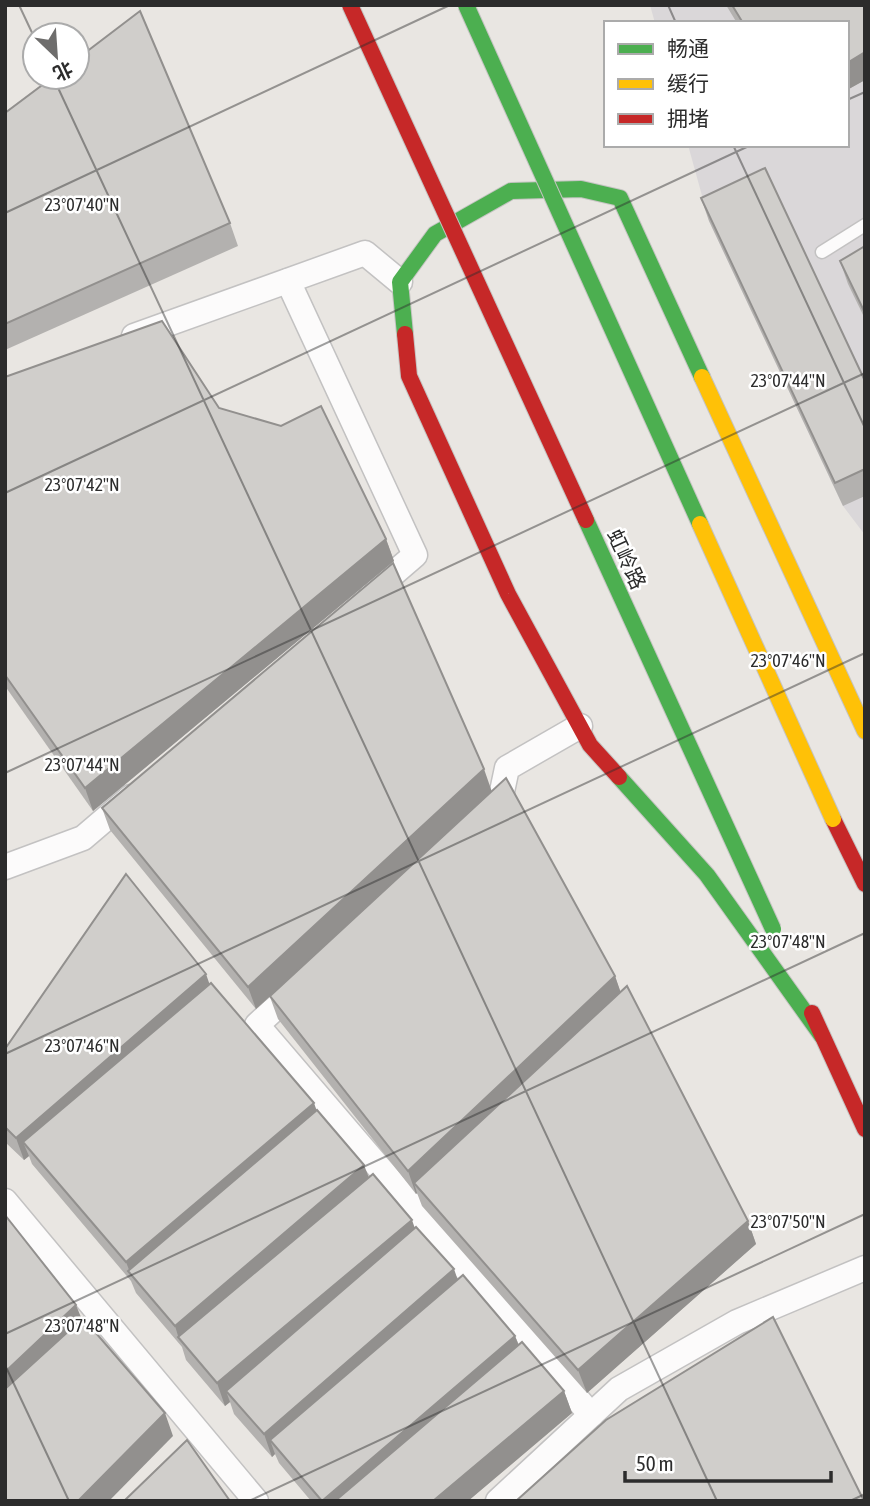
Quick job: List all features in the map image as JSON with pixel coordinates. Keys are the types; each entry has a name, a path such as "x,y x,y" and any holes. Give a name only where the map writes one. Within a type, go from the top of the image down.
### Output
{"main road":[{"name":"虹岭路","path":"350,5 776,935"},
{"path":"466,5 865,884"},
{"path":"822,1036 707,875 590,745 508,594 409,376 400,282 435,234 512,191 580,189 620,198 865,731"},
{"path":"789,964 865,1129"}],"street":[{"path":"108,346 365,253 400,282"},
{"path":"288,281 415,555 353,608"},
{"path":"480,820 500,801 507,768 580,726"},
{"path":"5,867 83,838 145,785"},
{"path":"318,969 257,1025 591,1415"},
{"path":"5,1201 256,1501"},
{"path":"498,1501 619,1389 737,1322 865,1268"},
{"path":"183,1454 201,1436"}],"lane":[{"path":"822,252 865,225"}],"shaded area":[{"path":"650,5 865,5 865,535 843,506 709,221 689,147 849,147 849,21 654,21"}],"building":[{"path":"732,5 865,5 865,52 849,62 849,21 742,21"},
{"path":"140,11 230,223 5,324 5,113 34,91 91,91 91,48"},
{"path":"765,168 865,381 865,469 835,483 701,198"},
{"path":"865,246 865,313 840,261"},
{"path":"162,321 219,408 281,426 321,406 386,539 85,788 5,675 5,377"},
{"path":"393,563 484,769 248,987 102,808"},
{"path":"506,778 615,976 408,1171 270,996"},
{"path":"126,874 206,974 16,1138 5,1127 5,1049"},
{"path":"211,983 314,1103 126,1262 23,1142"},
{"path":"627,986 748,1221 578,1370 414,1183"},
{"path":"317,1110 364,1165 175,1326 128,1271"},
{"path":"373,1174 412,1220 217,1383 178,1337"},
{"path":"5,1215 76,1305 5,1372"},
{"path":"416,1227 454,1269 264,1434 226,1391"},
{"path":"463,1275 515,1336 322,1501 270,1440"},
{"path":"773,1317 864,1501 516,1501 606,1420"},
{"path":"83,1318 165,1413 78,1501 5,1501 5,1389"},
{"path":"522,1342 564,1391 433,1501 335,1501"},
{"path":"187,1440 230,1501 124,1501"}],"traffic: fast":[{"path":"466,5 700,524"},
{"path":"405,334 400,282 435,234 511,191 581,189 620,198 702,377"},
{"path":"586,520 773,929"},
{"path":"619,777 707,875 822,1036"}],"traffic: slow":[{"path":"702,377 865,731"},
{"path":"700,524 833,819"}],"traffic: jam":[{"path":"350,5 586,520"},
{"path":"405,334 409,376 508,594 590,745 619,777"},
{"path":"833,819 865,884"},
{"path":"812,1013 865,1129"}]}
